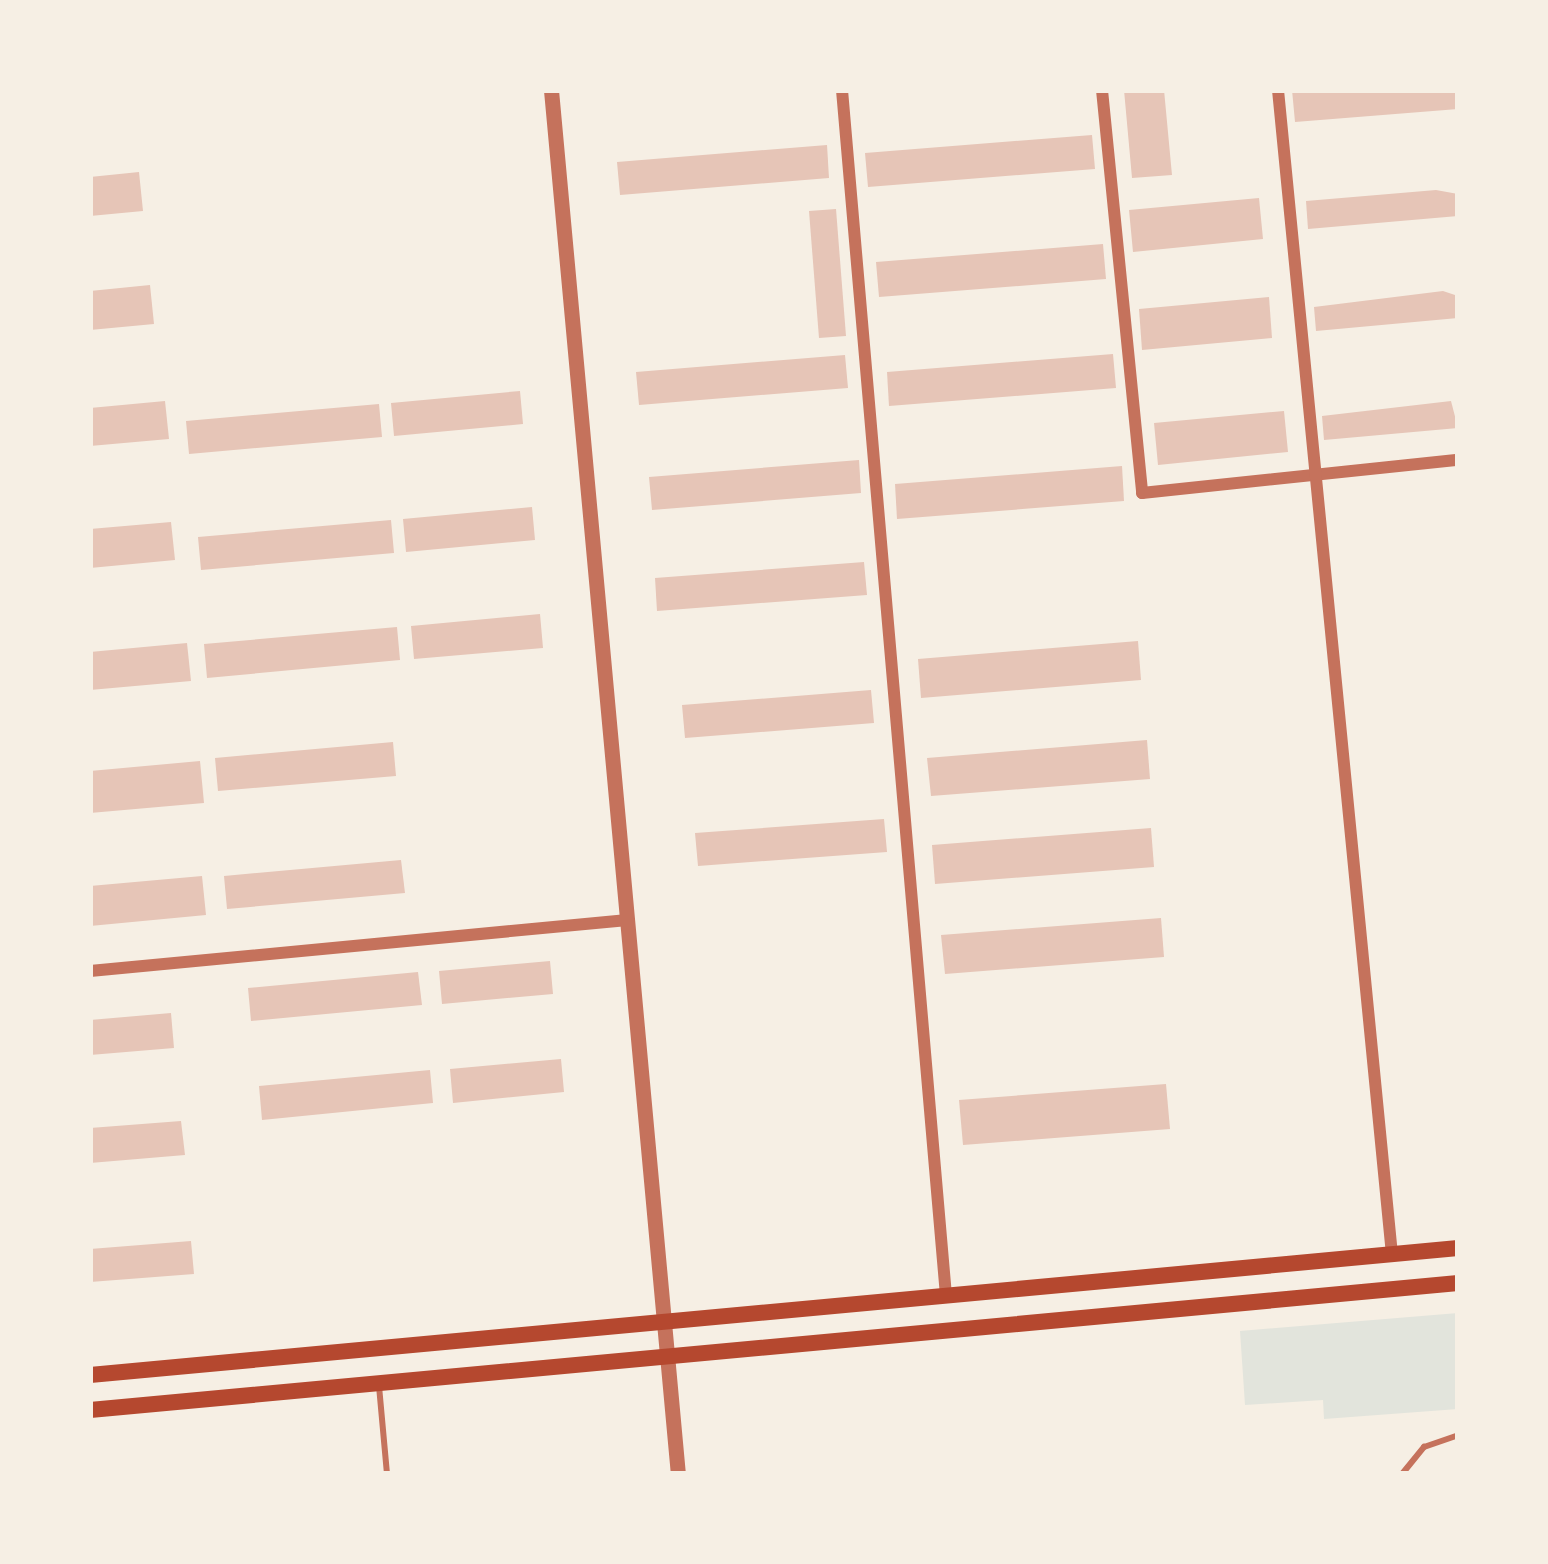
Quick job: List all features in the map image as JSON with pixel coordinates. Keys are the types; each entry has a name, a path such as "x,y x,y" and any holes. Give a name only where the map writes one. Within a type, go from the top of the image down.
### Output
{"main road":[{"path":"90,1375 1458,1248"},
{"path":"90,1409 1458,1283"}],"street":[{"path":"551,90 678,1474"},
{"path":"842,90 946,1295"},
{"path":"1102,90 1142,493 1458,460"},
{"path":"1277,90 1392,1254"},
{"path":"90,970 628,920"}],"lane":[{"path":"379,1383 386,1474"},
{"path":"1402,1474 1424,1447 1458,1436"}],"shaded area":[{"path":"1458,1313 1458,1409 1324,1419 1323,1400 1245,1405 1240,1331"}],"building":[{"path":"1124,90 1164,90 1172,175 1132,178"},
{"path":"1292,90 1458,90 1458,109 1295,122"},
{"path":"1092,135 1095,169 868,187 865,153"},
{"path":"827,145 829,178 620,195 617,162"},
{"path":"139,172 143,211 90,216 90,177"},
{"path":"1436,190 1458,194 1458,216 1308,229 1306,201"},
{"path":"1259,198 1263,239 1133,252 1129,210"},
{"path":"836,209 846,336 819,338 809,211"},
{"path":"1103,244 1106,279 879,297 876,262"},
{"path":"150,285 154,324 90,330 90,291"},
{"path":"1443,291 1458,296 1458,318 1316,331 1314,307"},
{"path":"1269,297 1272,338 1142,350 1139,309"},
{"path":"1113,354 1116,388 889,406 887,372"},
{"path":"845,355 848,388 639,405 636,372"},
{"path":"520,391 523,424 394,436 391,403"},
{"path":"165,401 169,439 90,446 90,408"},
{"path":"1451,401 1458,428 1324,440 1322,416"},
{"path":"379,404 382,437 189,454 186,421"},
{"path":"1284,411 1288,452 1158,465 1154,423"},
{"path":"859,460 861,493 652,510 649,477"},
{"path":"1122,466 1124,501 897,519 895,484"},
{"path":"532,507 535,540 406,552 403,519"},
{"path":"391,520 394,553 201,570 198,537"},
{"path":"171,522 175,560 90,568 90,529"},
{"path":"864,562 867,595 657,611 655,578"},
{"path":"540,614 543,648 414,659 411,626"},
{"path":"397,627 400,660 207,678 204,644"},
{"path":"1138,641 1141,680 921,698 918,659"},
{"path":"187,643 191,681 90,690 90,652"},
{"path":"871,690 874,723 685,738 682,705"},
{"path":"1147,740 1150,779 931,796 927,758"},
{"path":"393,742 396,776 218,791 215,758"},
{"path":"200,761 204,803 90,813 90,771"},
{"path":"884,819 887,852 698,866 695,833"},
{"path":"1151,828 1154,867 935,884 932,845"},
{"path":"401,860 405,893 227,909 224,876"},
{"path":"202,876 206,915 90,926 90,886"},
{"path":"1161,918 1164,957 945,974 941,935"},
{"path":"550,961 553,994 442,1004 439,971"},
{"path":"418,972 422,1005 251,1021 248,988"},
{"path":"171,1013 174,1048 90,1055 90,1020"},
{"path":"561,1059 564,1092 453,1103 450,1069"},
{"path":"430,1070 433,1103 262,1120 259,1086"},
{"path":"1166,1084 1170,1129 963,1145 959,1100"},
{"path":"181,1121 185,1155 90,1163 90,1128"},
{"path":"191,1241 194,1274 90,1282 90,1249"}]}
